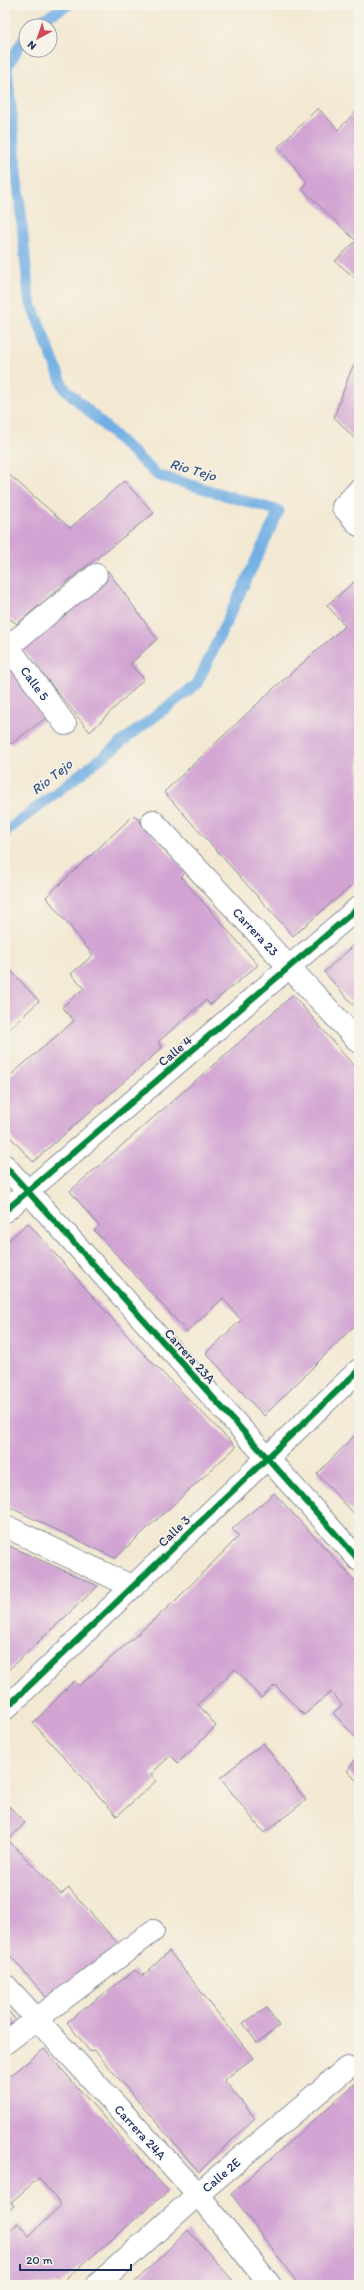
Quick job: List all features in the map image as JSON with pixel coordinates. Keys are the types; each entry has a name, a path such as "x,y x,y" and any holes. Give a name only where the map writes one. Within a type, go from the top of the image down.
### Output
{"street":[{"path":"359,490 343,506 359,525"},
{"path":"7,644 96,575"},
{"name":"Calle 5","path":"7,644 65,724"},
{"name":"Carrera 23","path":"153,821 291,966 359,1042"},
{"name":"Calle 4","path":"5,1211 359,907"},
{"name":"Carrera 23A","path":"5,1166 359,1560"},
{"name":"Calle 3","path":"5,1709 359,1370"},
{"path":"5,1526 133,1587"},
{"path":"5,2043 35,2018 153,1931"},
{"name":"Carrera 24A","path":"5,1985 198,2194 270,2285"},
{"name":"Calle 2E","path":"97,2285 198,2194 347,2068"}],"building":[{"path":"318,108 338,130 359,108 359,281 335,261 356,241 302,189 307,181 278,147"},
{"path":"359,360 359,443 334,417 351,370"},
{"path":"5,471 70,528 124,481 154,513 70,579 17,624 5,615"},
{"path":"108,571 157,639 130,664 144,679 90,732 21,647"},
{"path":"359,578 359,879 293,936 164,792 273,689 345,626 327,605"},
{"path":"5,654 50,715 11,744 5,738"},
{"path":"134,815 186,872 181,877 258,965 210,1005 206,1000 158,1042 162,1048 33,1162 5,1131 5,1080 74,1021 62,1007 84,988 71,974 93,955 46,897"},
{"path":"359,941 359,1011 324,972"},
{"path":"5,964 39,1001 5,1033"},
{"path":"293,995 359,1072 359,1321 264,1416 206,1353 241,1320 223,1298 187,1332 94,1230 99,1226 70,1191"},
{"path":"28,1223 138,1348 236,1447 115,1558 5,1505 5,1243"},
{"path":"359,1431 359,1519 317,1474"},
{"path":"274,1493 359,1585 359,1741 333,1713 342,1705 331,1692 304,1715 275,1685 261,1698 235,1669 198,1704 216,1726 178,1763 171,1755 151,1774 156,1781 117,1816 33,1723 74,1681 79,1686 175,1601 239,1536 232,1529"},
{"path":"5,1544 98,1586 5,1673"},
{"path":"263,1743 306,1800 264,1833 220,1778"},
{"path":"359,1755 359,1783 347,1771"},
{"path":"5,1802 25,1823 8,1840 61,1894 69,1888 119,1945 55,2007 5,1950"},
{"path":"169,1951 253,2058 224,2080 255,2118 199,2172 94,2050 90,2052 67,2022 135,1970 142,1977"},
{"path":"5,2007 26,2033 5,2048"},
{"path":"267,2008 279,2026 257,2043 243,2023"},
{"path":"44,2049 168,2191 59,2285 5,2285 5,2235 18,2223 29,2236 61,2205 39,2178 11,2202 14,2206 5,2213 5,2080"},
{"path":"359,2080 359,2285 299,2285 231,2194"},
{"path":"188,2230 237,2285 132,2285"}],"waterway":[{"name":"Rio Tejo","path":"45,18 68,5"},
{"name":"Rio Tejo","path":"5,832 197,684 279,511 157,475 64,388 29,298 7,67 18,48"}],"cycle path":[{"path":"5,1211 359,907"},
{"path":"5,1166 359,1560"},
{"path":"5,1709 359,1370"}]}
